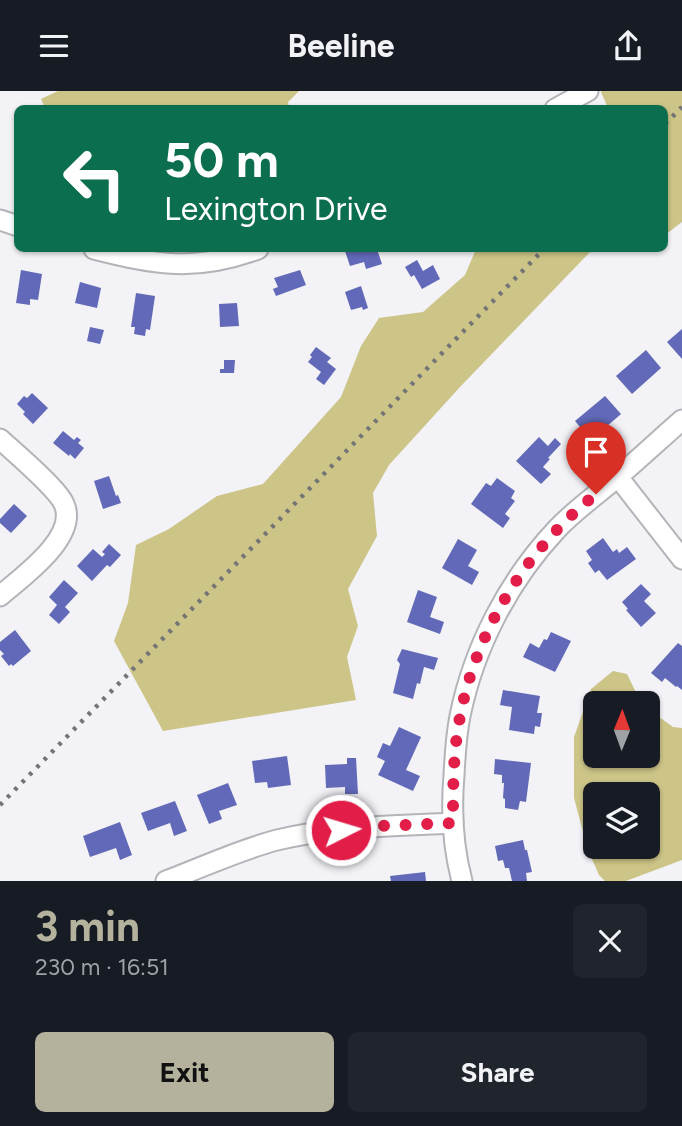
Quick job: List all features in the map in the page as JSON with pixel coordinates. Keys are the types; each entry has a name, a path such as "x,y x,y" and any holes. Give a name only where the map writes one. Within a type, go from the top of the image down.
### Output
{"street":[{"path":"562,105 588,91"},
{"path":"106,252 141,261 168,264 218,261 248,252"},
{"path":"462,881 453,823 453,778 460,717 471,674 488,630 509,593 556,530 682,420"},
{"path":"0,439 64,503 67,524 55,546 0,596"},
{"path":"618,477 682,559"},
{"path":"166,881 292,837 380,826 453,823"}],"shaded area":[{"path":"58,91 299,91 288,102 288,105 44,105 41,99"},
{"path":"682,91 682,222 668,233 668,105 607,105 601,92"},
{"path":"475,252 592,252 460,387 389,465 373,493 377,536 348,589 358,626 347,657 356,700 163,731 114,641 128,603 136,545 169,529 217,496 263,484 341,397 361,346 379,318 423,312 465,275"},
{"path":"613,671 627,674 635,691 590,691"},
{"path":"583,712 583,768 660,768 660,718 673,727 682,728 682,860 626,881 605,881 599,875 592,859 660,859 660,782 583,782 583,831 574,798 574,737"}],"building":[{"path":"345,252 378,252 382,264 366,269 364,262 350,266"},
{"path":"417,260 423,271 433,265 440,279 422,289 414,275 411,277 405,267"},
{"path":"21,270 42,274 38,300 30,299 30,305 16,303"},
{"path":"300,270 306,285 276,296 273,289 278,287 274,278"},
{"path":"80,282 101,288 97,308 75,303"},
{"path":"361,286 368,308 351,310 345,292"},
{"path":"136,293 155,296 150,330 146,329 145,336 134,334 135,327 131,327"},
{"path":"237,303 239,326 220,327 219,304"},
{"path":"90,327 104,330 100,344 87,341"},
{"path":"682,329 682,359 667,342"},
{"path":"316,347 331,358 327,362 336,369 324,385 316,379 321,372 308,362"},
{"path":"646,350 661,368 632,394 616,376"},
{"path":"224,360 235,360 234,373 220,373 220,369 224,369"},
{"path":"32,393 48,408 33,424 17,404 24,396 27,398"},
{"path":"605,396 621,414 591,440 575,421"},
{"path":"63,431 74,440 77,437 81,440 78,443 84,448 75,459 53,443"},
{"path":"539,437 548,446 555,438 561,444 543,467 551,474 541,484 516,461"},
{"path":"109,476 121,503 103,509 94,481"},
{"path":"497,478 515,491 511,498 515,501 505,514 510,518 503,528 471,504 486,483 491,486"},
{"path":"14,504 27,516 11,533 0,523 0,519"},
{"path":"603,538 613,552 617,549 619,553 627,547 636,559 607,580 599,570 595,573 588,563 592,560 586,551"},
{"path":"458,539 477,550 468,566 479,572 472,585 442,568"},
{"path":"109,544 121,555 92,581 77,566 93,549 102,557 105,554 102,552"},
{"path":"64,580 78,593 65,607 70,612 59,624 49,615 57,605 49,597"},
{"path":"641,584 651,594 644,601 656,613 641,627 622,602"},
{"path":"418,590 437,597 430,617 444,622 440,634 407,622"},
{"path":"15,630 31,651 13,666 9,666 1,656 4,654 0,650 0,642"},
{"path":"551,632 571,641 555,672 523,657 530,643 539,648"},
{"path":"678,643 682,646 682,690 665,678 662,682 651,673"},
{"path":"402,649 438,658 434,670 424,667 413,699 393,693 400,664 397,660"},
{"path":"503,690 540,696 537,713 542,713 540,727 535,726 534,734 509,730 512,707 500,705"},
{"path":"399,727 421,737 406,770 420,776 413,791 378,775 385,761 377,757 383,743 390,746"},
{"path":"287,756 291,785 268,788 267,782 255,783 252,761"},
{"path":"347,758 356,758 358,794 345,794 345,787 326,788 325,765 347,764"},
{"path":"495,759 531,763 526,802 520,801 518,810 505,808 504,783 502,775 494,774"},
{"path":"228,783 237,805 219,811 222,819 209,824 197,795"},
{"path":"175,801 187,831 174,836 170,823 148,831 141,813"},
{"path":"120,822 132,855 120,860 116,848 90,857 83,836"},
{"path":"523,840 532,872 526,873 527,881 512,881 509,868 505,868 503,860 498,861 495,846"},
{"path":"425,872 426,881 391,881 390,876"}],"railway":[{"path":"668,121 682,107"},
{"path":"0,805 541,252"}],"route":[{"path":"341,830 453,823 455,753 460,717 471,674 488,630 531,561 556,530 596,494"}]}
